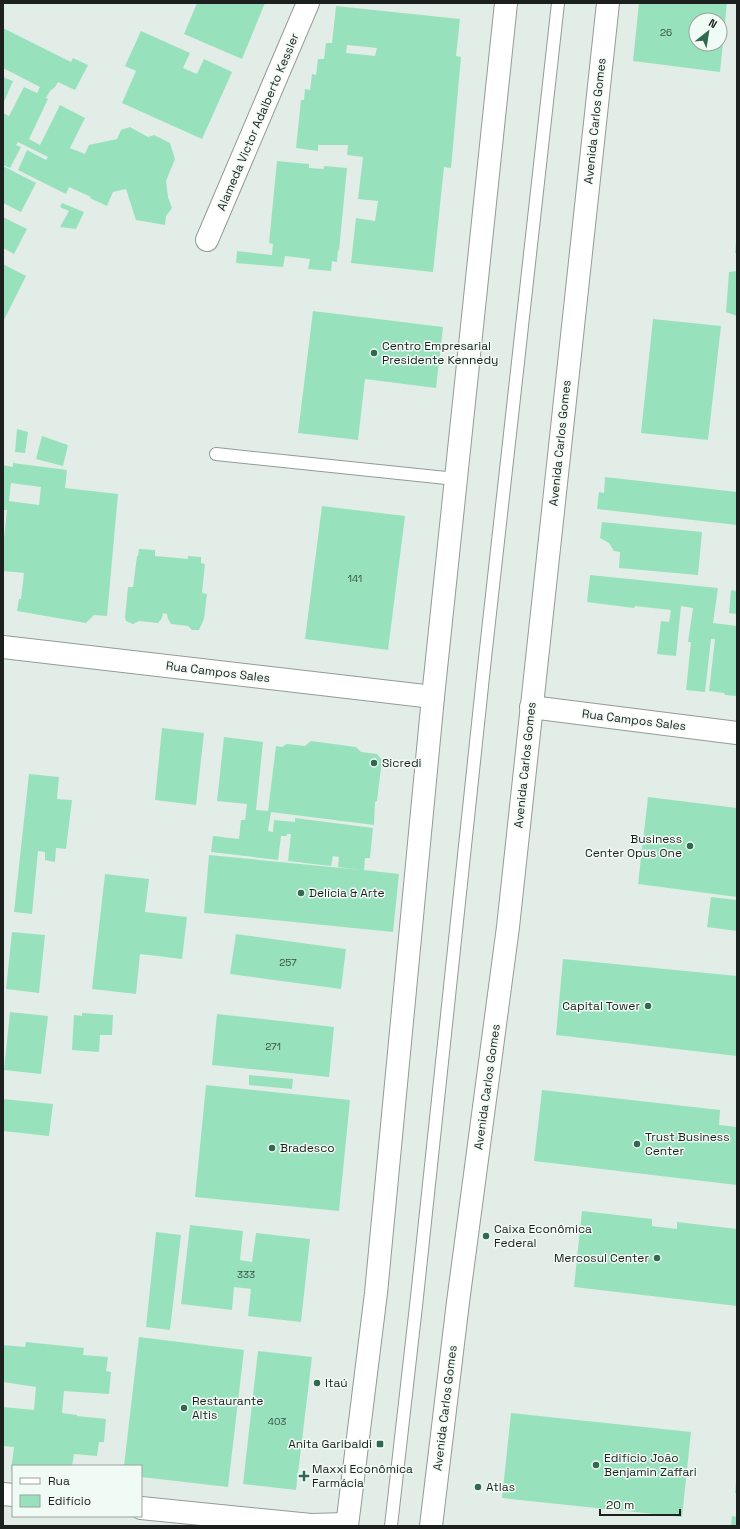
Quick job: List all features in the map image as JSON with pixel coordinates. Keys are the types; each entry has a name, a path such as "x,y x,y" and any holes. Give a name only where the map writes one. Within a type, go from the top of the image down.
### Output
{"main road":[{"name":"Alameda Victor Adalberto Kessler","path":"207,240 308,3"},
{"path":"142,1508 311,1525 347,1525 376,1293 433,697 506,3"},
{"name":"Avenida Carlos Gomes","path":"431,1526 458,1302 508,927 608,3"},
{"name":"Rua Campos Sales","path":"3,647 433,697"},
{"name":"Rua Campos Sales","path":"531,707 737,733"}],"lane":[{"path":"391,1526 417,1298 484,666 558,3"},
{"path":"216,454 456,479"}],"building":[{"path":"197,3 265,3 242,59 184,34"},
{"path":"639,3 727,3 726,12 688,12 688,52 722,52 720,72 633,61"},
{"path":"336,6 460,19 456,56 461,57 451,168 444,167 433,272 351,263 356,218 375,221 378,201 358,199 363,157 347,155 348,145 318,145 318,151 296,148 301,100 304,100 305,89 310,90 312,74 316,75 318,59 324,59 326,43 332,43","holes":["347,45 377,48 375,56 346,53"]},
{"path":"3,28 71,62 73,58 88,65 75,90 58,82 50,91 46,98 48,99 29,139 40,145 60,105 85,118 70,148 85,154 89,145 117,139 121,130 130,127 148,137 154,135 170,143 175,159 166,181 168,197 172,208 166,216 165,225 136,220 126,189 113,192 107,206 69,187 66,194 18,170 27,150 46,160 48,157 18,142 16,145 21,147 10,168 3,165 3,113 9,116 24,87 37,93 40,87 3,68"},
{"path":"141,31 190,53 183,68 197,74 204,59 232,72 202,139 122,103 136,71 125,66"},
{"path":"3,77 13,81 3,104"},
{"path":"277,161 309,164 309,168 324,169 324,166 347,168 339,251 338,250 337,262 332,261 331,271 308,269 310,259 285,256 283,267 236,263 237,251 272,255 273,244 269,243"},
{"path":"3,166 36,183 21,212 3,203"},
{"path":"62,203 84,212 76,229 60,227 69,211 60,207"},
{"path":"3,217 27,229 14,254 3,248"},
{"path":"736,242 737,253 735,253"},
{"path":"3,264 26,276 3,322"},
{"path":"737,271 737,316 726,312 729,272"},
{"name":"Centro Empresarial Presidente Kennedy","path":"313,311 443,327 436,388 365,379 358,440 298,433"},
{"path":"653,319 721,326 708,440 641,433"},
{"path":"17,429 28,432 25,453 15,452"},
{"path":"42,436 68,445 63,466 36,459"},
{"path":"13,463 67,470 65,488 118,494 107,616 94,615 86,623 17,611 19,599 21,599 24,573 3,571 3,548 7,510 3,510 3,465 13,467","holes":["11,483 41,487 39,505 9,501"]},
{"path":"605,477 737,492 737,525 597,509 599,492 604,493"},
{"path":"322,506 405,516 388,650 305,639"},
{"path":"602,522 702,532 698,575 619,568 620,552 614,551 609,543 600,538"},
{"path":"139,549 155,550 155,556 188,559 188,556 201,557 201,563 205,564 202,593 207,594 204,619 199,630 192,630 188,626 171,624 167,614 163,613 162,618 158,623 139,621 133,624 126,621 128,587 133,587"},
{"path":"590,575 718,588 713,623 737,626 737,696 709,691 715,639 711,639 705,692 686,690 691,642 688,642 693,608 681,606 676,656 657,654 661,621 669,622 671,610 635,606 634,608 587,602"},
{"path":"731,590 737,591 737,614 729,613"},
{"path":"162,728 204,733 196,805 155,800"},
{"path":"224,737 263,742 256,810 268,811 276,746 282,747 287,744 305,746 311,741 356,747 361,752 377,754 382,760 377,801 375,802 374,825 271,812 268,831 273,832 274,820 295,822 295,818 373,828 370,858 365,858 364,870 399,874 393,932 204,913 209,855 362,870 338,867 339,857 333,856 331,866 288,861 291,834 281,836 278,860 211,852 213,836 239,839 241,820 245,820 247,804 217,801"},
{"path":"29,774 59,777 57,799 72,800 66,849 56,848 55,862 45,860 45,852 38,851 32,914 14,912"},
{"name":"Business Center Opus One","path":"648,797 737,808 737,897 638,884"},
{"path":"105,874 149,879 145,912 187,917 182,959 140,954 136,994 92,989"},
{"path":"711,897 737,900 737,931 707,927"},
{"path":"12,932 45,935 39,993 6,989"},
{"path":"236,934 346,949 341,989 230,974"},
{"name":"Capital Tower","path":"563,959 737,976 737,1056 556,1035"},
{"path":"10,1012 48,1016 41,1074 4,1070"},
{"path":"82,1013 113,1015 112,1035 100,1035 99,1052 72,1050 74,1015 82,1016"},
{"path":"217,1014 334,1027 329,1077 212,1065"},
{"path":"249,1075 293,1079 292,1089 249,1085"},
{"name":"Bradesco","path":"206,1085 350,1100 339,1211 195,1197"},
{"name":"Trust Business Center","path":"542,1090 720,1110 719,1125 737,1127 737,1185 534,1161"},
{"path":"3,1099 53,1104 49,1136 3,1131"},
{"name":"Mercosul Center","path":"582,1211 652,1219 652,1226 677,1229 677,1222 737,1229 737,1306 574,1287"},
{"path":"190,1225 243,1231 240,1260 252,1262 256,1233 310,1239 301,1322 248,1316 251,1289 234,1287 232,1310 181,1304"},
{"path":"156,1232 181,1235 170,1330 146,1327"},
{"name":"Restaurante Altis","path":"139,1337 244,1350 228,1487 142,1477 142,1465 124,1465"},
{"path":"26,1342 84,1348 83,1355 108,1357 106,1371 111,1372 109,1394 64,1391 62,1413 106,1419 104,1442 99,1442 97,1456 74,1454 72,1465 12,1465 11,1470 14,1447 3,1446 3,1407 34,1410 36,1387 3,1382 3,1345 25,1347"},
{"path":"258,1351 312,1357 296,1490 243,1484"},
{"name":"Edifício João Benjamin Zaffari","path":"511,1413 691,1432 682,1517 502,1498"},
{"path":"736,1482 737,1493 735,1493"},
{"path":"732,1516 737,1517 737,1526 731,1526"}],"place":[{"name":"Centro Empresarial Presidente Kennedy","path":"374,353"},
{"name":"Sicredi","path":"374,763"},
{"name":"Business Center Opus One","path":"690,846"},
{"name":"Delícia & Arte","path":"301,893"},
{"name":"Capital Tower","path":"648,1006"},
{"name":"Trust Business Center","path":"637,1144"},
{"name":"Bradesco","path":"272,1148"},
{"name":"Caixa Econômica Federal","path":"486,1236"},
{"name":"Mercosul Center","path":"657,1258"},
{"name":"Itaú","path":"317,1383"},
{"name":"Restaurante Altis","path":"184,1408"},
{"name":"Anita Garibaldi","path":"380,1444"},
{"name":"Edifício João Benjamin Zaffari","path":"596,1465"},
{"name":"Maxxi Econômica Farmácia","path":"304,1476"},
{"name":"Atlas","path":"478,1487"}]}
